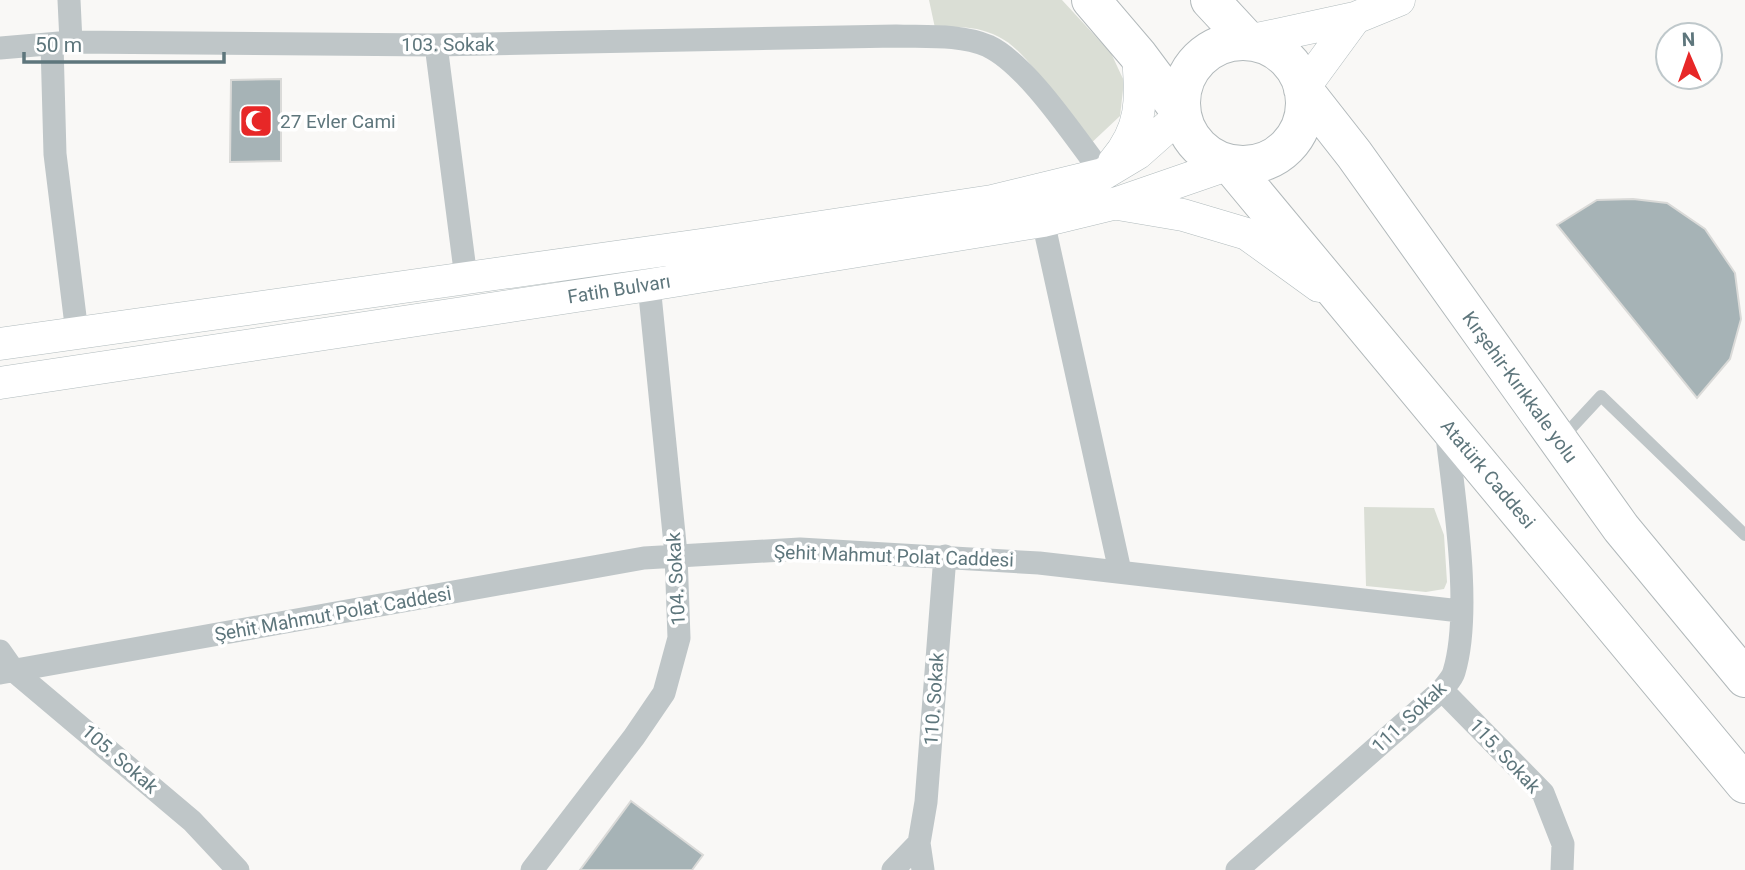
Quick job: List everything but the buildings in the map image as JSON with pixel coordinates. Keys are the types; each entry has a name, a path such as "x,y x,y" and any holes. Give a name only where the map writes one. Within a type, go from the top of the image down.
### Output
{"highway":[{"path":"1091,0 1138,55 1182,114"},
{"path":"1210,0 1248,41"},
{"path":"1248,41 1267,46 1283,56 1296,71 1303,89 1304,109 1299,129 1287,146 1271,158 1251,164 1230,164 1213,157 1198,146 1187,131 1182,114 1181,95 1186,77 1197,61 1211,49 1229,42 1248,41"},
{"name":"Kırşehir-Kırıkkale yolu","path":"1303,89 1620,528 1745,678"},
{"name":"Atatürk Caddesi","path":"1230,164 1745,784"}],"main road":[{"path":"1248,41 1355,18 1399,0"},
{"path":"1303,89 1355,18"},
{"path":"1103,174 1123,151 1140,114 1138,55"},
{"name":"Fatih Bulvarı","path":"0,344 992,201 1103,174 1138,153 1182,114"},
{"name":"Fatih Bulvarı","path":"0,383 649,285 1043,221 1117,203 1230,164"},
{"path":"1117,203 1183,215 1247,234 1352,311"}],"street":[{"path":"69,0 61,43 55,154 77,333"},
{"name":"103. Sokak","path":"0,48 61,43 436,45 896,36 959,39 988,46 1017,67 1103,174"},
{"path":"436,45 466,278"},
{"path":"1043,221 1120,570"},
{"name":"104. Sokak","path":"532,870 634,737 664,693 679,638 676,554 649,285"},
{"name":"111. Sokak","path":"1237,870 1442,690 1453,675 1460,611 1460,554 1446,424"},
{"name":"Şehit Mahmut Polat Caddesi","path":"7,672 676,554 800,549 944,556 1120,570 1460,611"},
{"name":"110. Sokak","path":"923,870 919,843 926,802 944,556"},
{"name":"105. Sokak","path":"0,651 7,672 192,821 238,870"},
{"name":"115. Sokak","path":"1442,690 1543,793 1563,844 1562,870"},
{"path":"894,870 919,843"}],"lane":[{"path":"1559,441 1601,396 1745,535"}],"shaded area":[{"path":"929,0 1062,0 1111,53 1124,81 1120,116 1087,147 1047,86 1024,57 991,33 959,27 935,28"},
{"path":"1364,507 1434,508 1444,535 1447,582 1444,589 1426,592 1366,586"}],"place":[{"name":"27 Evler Cami","path":"256,121"}]}
